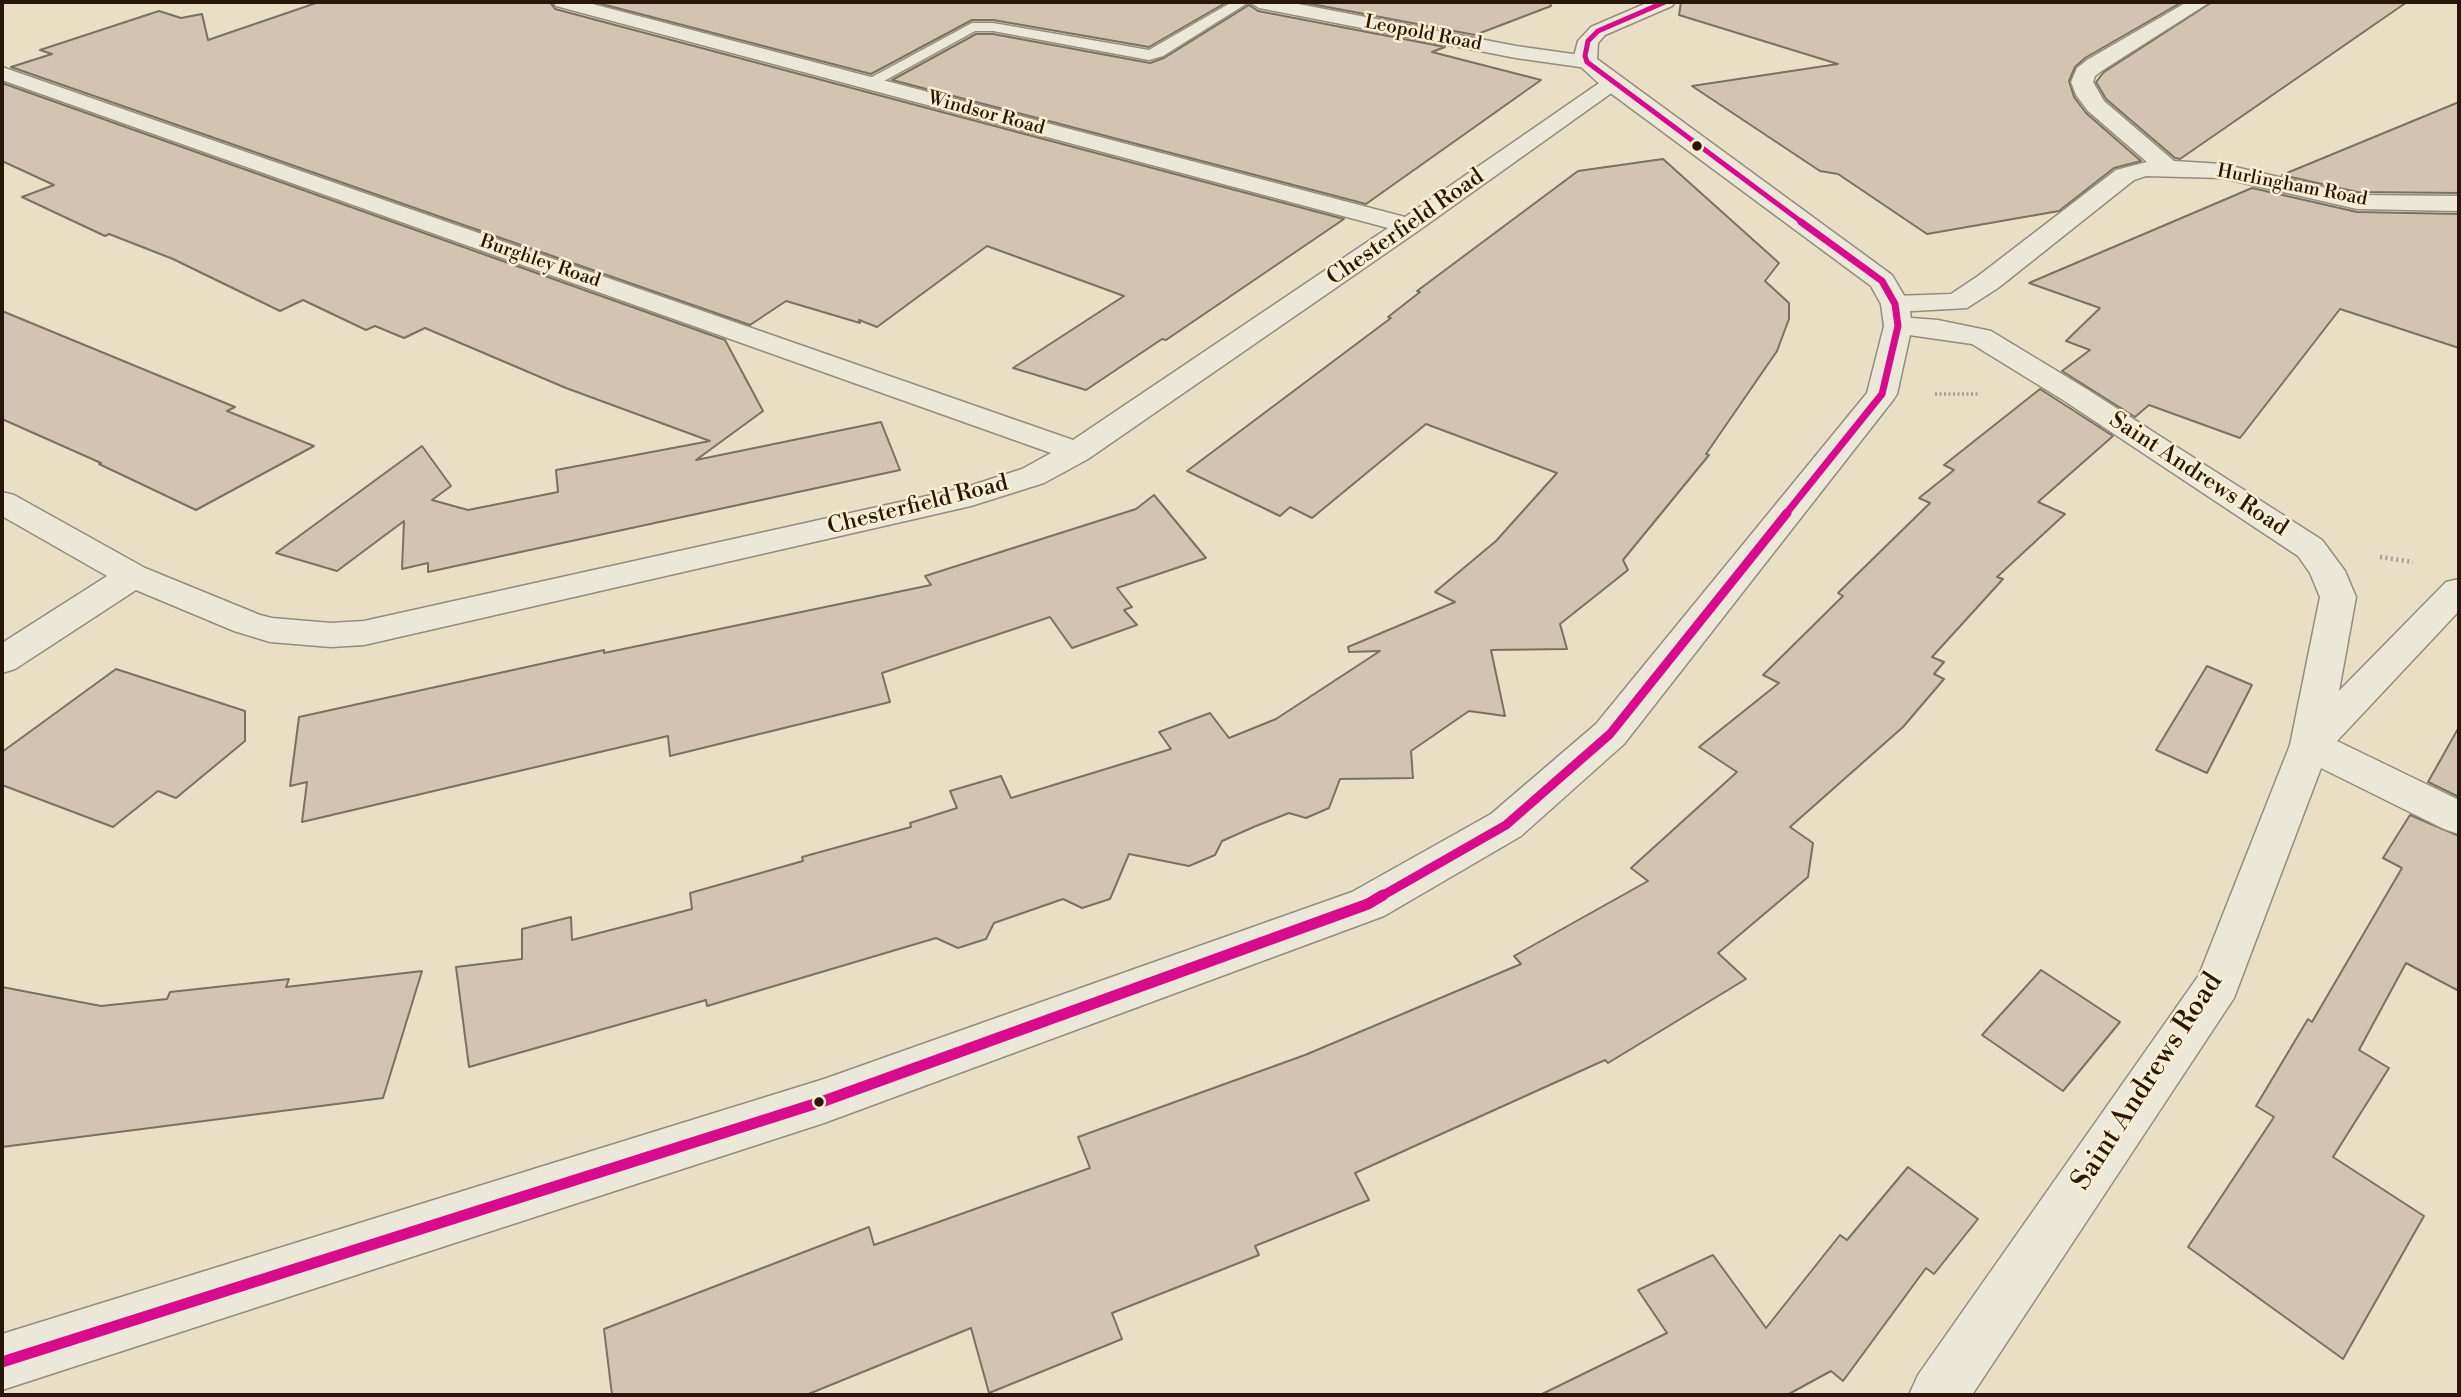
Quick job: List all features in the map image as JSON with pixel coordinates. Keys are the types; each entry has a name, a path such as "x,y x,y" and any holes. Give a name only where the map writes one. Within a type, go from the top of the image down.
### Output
{"street":[{"name":"Windsor Road","path":"563,2 1409,226"},
{"name":"Leopold Road","path":"1259,2 1516,52 1600,73"},
{"path":"2,1362 824,1101 1368,904 1506,825 1610,734 1882,394 1896,315 1882,281 1600,73 1585,57 1588,41 1598,31 1664,2"},
{"path":"2167,167 2096,106 2087,95 2082,82 2085,73 2095,65 2200,2"},
{"name":"Burghley Road","path":"2,73 1077,452"},
{"name":"Chesterfield Road","path":"2,502 133,576 270,630 299,634 365,633 971,496 1033,476 1077,452 1409,226 1600,73"},
{"name":"Hurlingham Road","path":"1896,315 1927,305 1957,302 1988,282 2125,175 2137,170 2167,167 2222,171 2357,202 2459,204"},
{"name":"Saint Andrews Road","path":"1896,315 1938,329 1981,337 2074,394 2310,548 2327,571 2337,597 2310,745 2218,984 1938,1395"},
{"path":"2,660 133,576"},
{"name":"Saint Andrews Road","path":"2310,745 2459,590"},
{"path":"2310,745 2459,818"}],"lane":[{"path":"869,83 972,27 993,26 1149,55 1242,2"}],"path":[{"path":"2310,548 2419,562"}],"building":[{"path":"319,2 550,2 555,9 1344,219 1166,340 1162,339 1086,390 1013,368 1124,296 987,246 877,327 786,301 750,325 11,67 52,54 40,50 159,11 181,18 202,14 208,40"},
{"path":"594,2 1227,2 1149,47 993,20 972,20 871,74"},
{"path":"1301,2 1550,2 1551,6 1475,35"},
{"path":"1681,2 2182,2 2085,58 2075,67 2069,81 2074,97 2086,113 2141,161 2114,168 2059,211 1927,234 1838,174 1820,171 1692,86 1838,64 1679,15"},
{"path":"2212,2 2407,2 2180,159 2175,158 2106,99 2096,82 2104,72"},
{"path":"1249,5 1258,11 1445,47 1432,52 1541,80 1366,204 892,80 976,34 993,34 1150,63 1164,58"},
{"path":"2,83 725,340 763,411 696,460 881,422 900,470 428,572 428,563 402,569 404,521 337,571 276,553 422,446 451,486 432,500 468,510 558,492 556,470 710,441 566,388 425,328 404,338 375,326 366,330 303,300 280,311 173,259 109,234 105,236 22,197 54,185 2,161"},
{"path":"2459,102 2459,193 2357,192 2282,175"},
{"path":"1663,159 1779,263 1765,281 1789,303 1789,319 1777,351 1706,454 1709,455 1623,560 1628,570 1560,624 1567,649 1491,650 1505,716 1469,711 1411,751 1413,778 1340,779 1329,808 1306,818 1289,813 1256,826 1222,841 1215,855 1189,866 1129,854 1110,899 1082,908 1063,899 994,923 986,939 958,948 936,938 707,1006 706,1000 469,1067 456,967 522,959 522,929 571,917 572,940 692,909 690,893 803,861 802,857 911,827 910,823 957,808 950,791 1001,776 1011,798 1171,749 1159,732 1210,713 1229,738 1276,719 1380,651 1349,652 1348,647 1455,602 1435,592 1496,541 1557,473 1426,424 1312,518 1290,507 1280,516 1187,471 1391,318 1388,317 1420,292 1417,291 1578,171"},
{"path":"2252,188 2357,212 2459,214 2459,348 2340,309 2240,438 2149,405 2135,417 2062,371 2090,350 2066,341 2100,308 2029,283"},
{"path":"2,311 235,407 227,411 314,446 196,510 99,464 101,463 2,419"},
{"path":"2040,389 2113,436 2038,502 2065,514 1997,577 2003,579 1932,657 1944,662 1934,674 1944,679 1903,727 1790,827 1813,843 1808,877 1718,953 1746,979 1608,1063 1605,1060 1355,1173 1369,1200 1255,1246 1259,1255 1112,1313 1122,1339 989,1393 971,1328 806,1395 612,1395 604,1329 869,1227 874,1245 1090,1168 1078,1137 1305,1055 1521,964 1514,956 1648,881 1631,868 1737,772 1699,747 1779,683 1763,675 1843,596 1838,593 1930,503 1919,498 1954,470 1944,465"},
{"path":"1154,495 1206,558 1117,588 1132,607 1124,610 1137,625 1072,648 1050,617 882,673 890,702 670,756 668,736 302,822 307,782 290,786 299,717 604,650 604,653 931,585 925,576 1136,509"},
{"path":"2207,666 2252,685 2207,773 2156,750"},
{"path":"116,669 245,711 245,741 176,798 158,791 113,827 2,785 2,752"},
{"path":"2459,727 2459,797 2428,782"},
{"path":"2410,815 2459,836 2459,991 2406,963 2359,1050 2389,1068 2333,1157 2424,1216 2343,1359 2188,1247 2274,1117 2256,1106 2308,1019 2312,1022 2402,868 2383,858"},
{"path":"2041,970 2120,1022 2063,1091 1982,1035"},
{"path":"422,971 383,1098 2,1147 2,987 101,1006 167,999 170,992 289,979 286,987"},
{"path":"1908,1167 1978,1219 1934,1274 1926,1268 1843,1381 1831,1371 1787,1395 1540,1395 1667,1333 1638,1290 1713,1255 1766,1328 1840,1235 1847,1240"}],"transit line":[{"path":"2,1362 824,1101 1368,904 1506,825 1610,734 1882,394 1898,326 1895,304 1882,281 1613,84 1587,62 1585,56 1588,41 1598,31 1665,2"}]}
